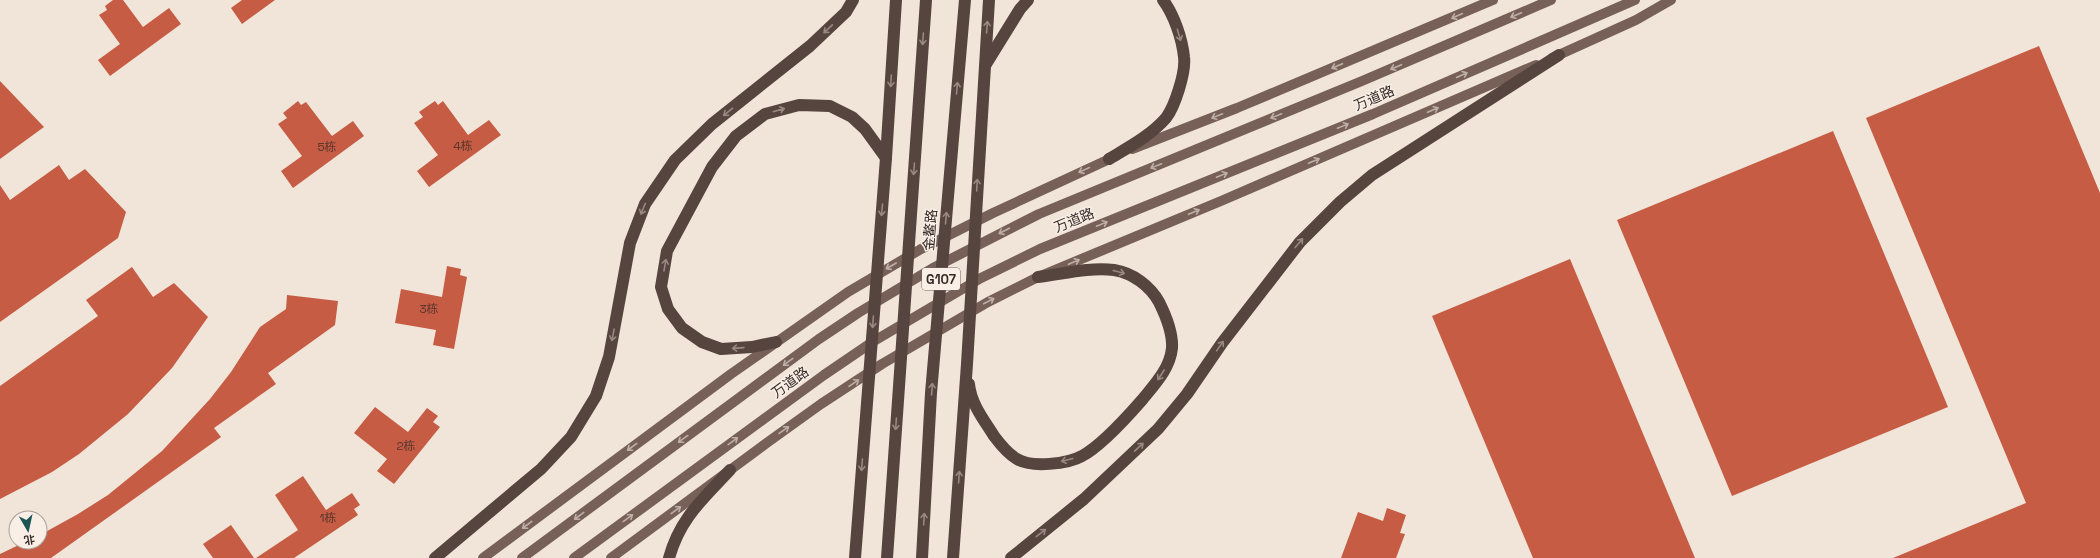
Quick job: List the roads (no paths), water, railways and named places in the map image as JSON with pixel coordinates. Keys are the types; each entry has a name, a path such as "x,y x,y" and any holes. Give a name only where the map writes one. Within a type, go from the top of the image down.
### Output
{"highway":[{"path":"436,558 540,469 571,437 584,416 596,396 609,357 630,243 646,204 675,160 712,124 810,46 846,12 853,0"},
{"path":"855,555 886,158 896,0"},
{"name":"金鳌路","path":"887,558 926,0"},
{"name":"金鳌路","path":"922,558 931,393 965,0"},
{"path":"952,558 967,364 989,0"},
{"path":"984,67 1020,9 1028,0"},
{"path":"1109,159 1150,132 1166,117 1178,93 1185,58 1178,32 1169,8 1163,0"},
{"path":"1011,558 1084,499 1158,429 1187,394 1222,343 1300,242 1340,202 1372,175 1559,55"},
{"path":"776,342 752,347 721,349 702,342 682,328 668,309 661,287 667,251 712,167 736,136 765,114 799,104 830,106 852,117 865,129 886,158"},
{"path":"967,364 970,391 978,410 999,444 1018,460 1041,465 1064,462 1082,456 1096,446 1134,410 1164,373 1172,348 1168,319 1154,293 1135,277 1114,270 1089,270 1038,277"},
{"path":"669,558 674,541 682,524 697,504 730,470"}],"main road":[{"path":"483,558 776,342 848,292 921,249 1109,159 1237,108 1493,0"},
{"name":"万道路","path":"522,558 819,339 933,268 1039,214 1362,81 1551,0"},
{"name":"万道路","path":"574,558 824,375 874,341 981,278 1040,249 1373,114 1634,0"},
{"path":"611,558 822,404 882,364 988,302 1038,277 1228,198 1559,55 1636,20 1671,0"}]}
